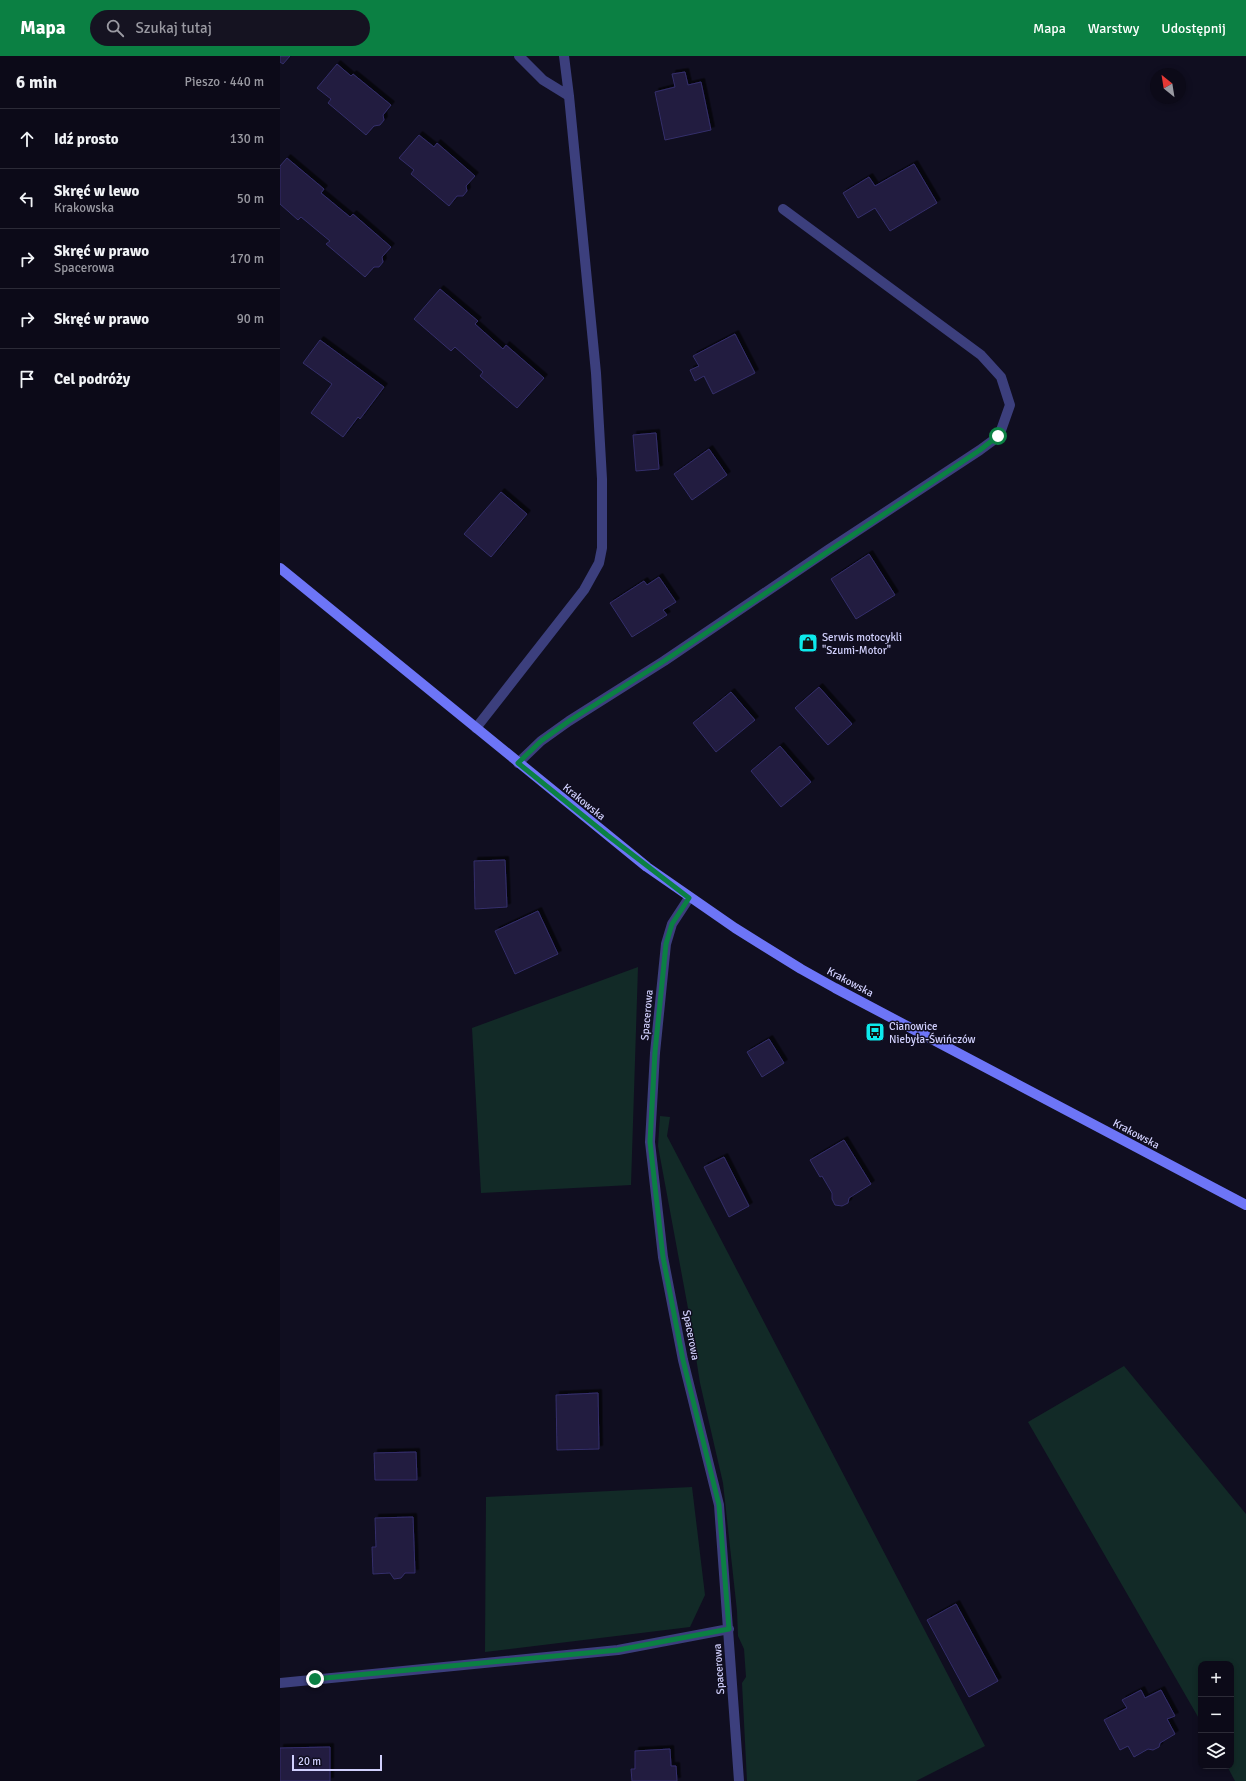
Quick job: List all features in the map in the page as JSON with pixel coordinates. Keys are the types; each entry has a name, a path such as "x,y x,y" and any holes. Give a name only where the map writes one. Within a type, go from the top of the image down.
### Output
{"main road":[{"name":"Krakowska","path":"280,568 518,763 636,858 689,898 761,945 808,973 1246,1205"}],"street":[{"path":"519,56 543,80 569,96"},
{"path":"476,728 584,590 599,563 602,548 602,479 596,373 564,56"},
{"path":"518,763 541,741 569,721 664,661 980,450 998,436 1010,405 1001,377 981,355 783,209"},
{"name":"Spacerowa","path":"689,898 672,924 666,944 655,1052 650,1142 664,1264 683,1360 719,1505 739,1781"},
{"path":"280,1683 618,1650 729,1629"}],"green space":[{"path":"638,967 631,1185 481,1193 472,1028"},
{"path":"660,1116 670,1117 667,1136 985,1746 916,1781 747,1781 742,1683 746,1677 744,1649 738,1636 737,1611 723,1483 700,1383 690,1319 658,1146"},
{"path":"1124,1366 1246,1514 1246,1781 1235,1781 1229,1769 1234,1769 1234,1661 1198,1661 1198,1717 1028,1422"},
{"path":"692,1487 705,1595 690,1627 485,1652 486,1497"}],"building":[{"path":"280,56 290,56 283,64 280,62"},
{"path":"337,64 351,76 353,74 391,105 383,115 384,120 380,125 374,126 366,135 328,103 331,99 317,88"},
{"path":"685,72 688,85 701,82 711,130 665,140 655,92 675,87 672,74"},
{"path":"419,135 434,147 437,143 475,176 466,186 467,191 463,196 457,196 449,206 411,174 414,170 399,158"},
{"path":"287,158 324,189 321,193 350,217 353,214 391,247 382,257 383,262 379,267 374,267 365,277 326,244 330,241 301,217 298,220 280,204 280,166"},
{"path":"914,164 937,203 890,231 875,208 858,218 843,193 869,177 875,186"},
{"path":"440,289 478,321 475,324 503,349 506,345 544,378 517,408 480,376 483,372 455,347 451,351 414,319"},
{"path":"735,334 755,373 713,394 704,376 695,381 690,370 699,366 693,356"},
{"path":"320,340 384,387 360,419 358,417 343,437 311,413 332,384 303,363"},
{"path":"656,433 659,469 636,471 633,435"},
{"path":"709,449 727,475 692,500 674,474"},
{"path":"501,492 527,514 491,557 464,534"},
{"path":"869,554 895,595 856,619 831,579"},
{"path":"659,577 676,602 663,610 667,615 632,637 610,603 644,581 647,585"},
{"path":"819,687 852,724 828,745 795,708"},
{"path":"731,692 755,720 716,752 693,723"},
{"path":"780,746 811,782 781,807 751,771"},
{"path":"505,860 507,907 475,909 474,861"},
{"path":"538,911 558,954 515,974 495,931"},
{"path":"769,1039 784,1063 762,1077 747,1052"},
{"path":"844,1140 871,1184 849,1198 848,1203 842,1206 835,1205 832,1199 832,1193 810,1160"},
{"path":"724,1157 749,1206 729,1217 704,1167"},
{"path":"598,1393 599,1449 557,1450 556,1395"},
{"path":"416,1452 417,1480 375,1480 374,1453"},
{"path":"413,1517 415,1573 405,1573 401,1578 394,1579 390,1573 373,1574 372,1547 376,1547 375,1518"},
{"path":"956,1604 998,1681 969,1697 927,1620"},
{"path":"1141,1690 1145,1698 1161,1690 1175,1716 1167,1719 1175,1734 1160,1743 1159,1747 1153,1750 1148,1749 1134,1757 1128,1746 1120,1750 1104,1720 1127,1708 1122,1700"},
{"path":"330,1747 330,1781 280,1781 280,1748"},
{"path":"670,1749 671,1766 676,1766 677,1781 632,1781 631,1769 635,1769 635,1751"}],"place":[{"name":"Serwis motocykli \"Szumi-Motor\"","path":"808,643"},
{"name":"Cianowice Niebyła-Świńczów","path":"875,1032"}],"route":[{"path":"315,1679 618,1650 729,1629 719,1505 683,1360 663,1257 650,1142 655,1052 666,944 672,924 677,914 689,898 647,867 518,763 541,741 569,721 664,661 828,550 980,450 998,436"}]}
